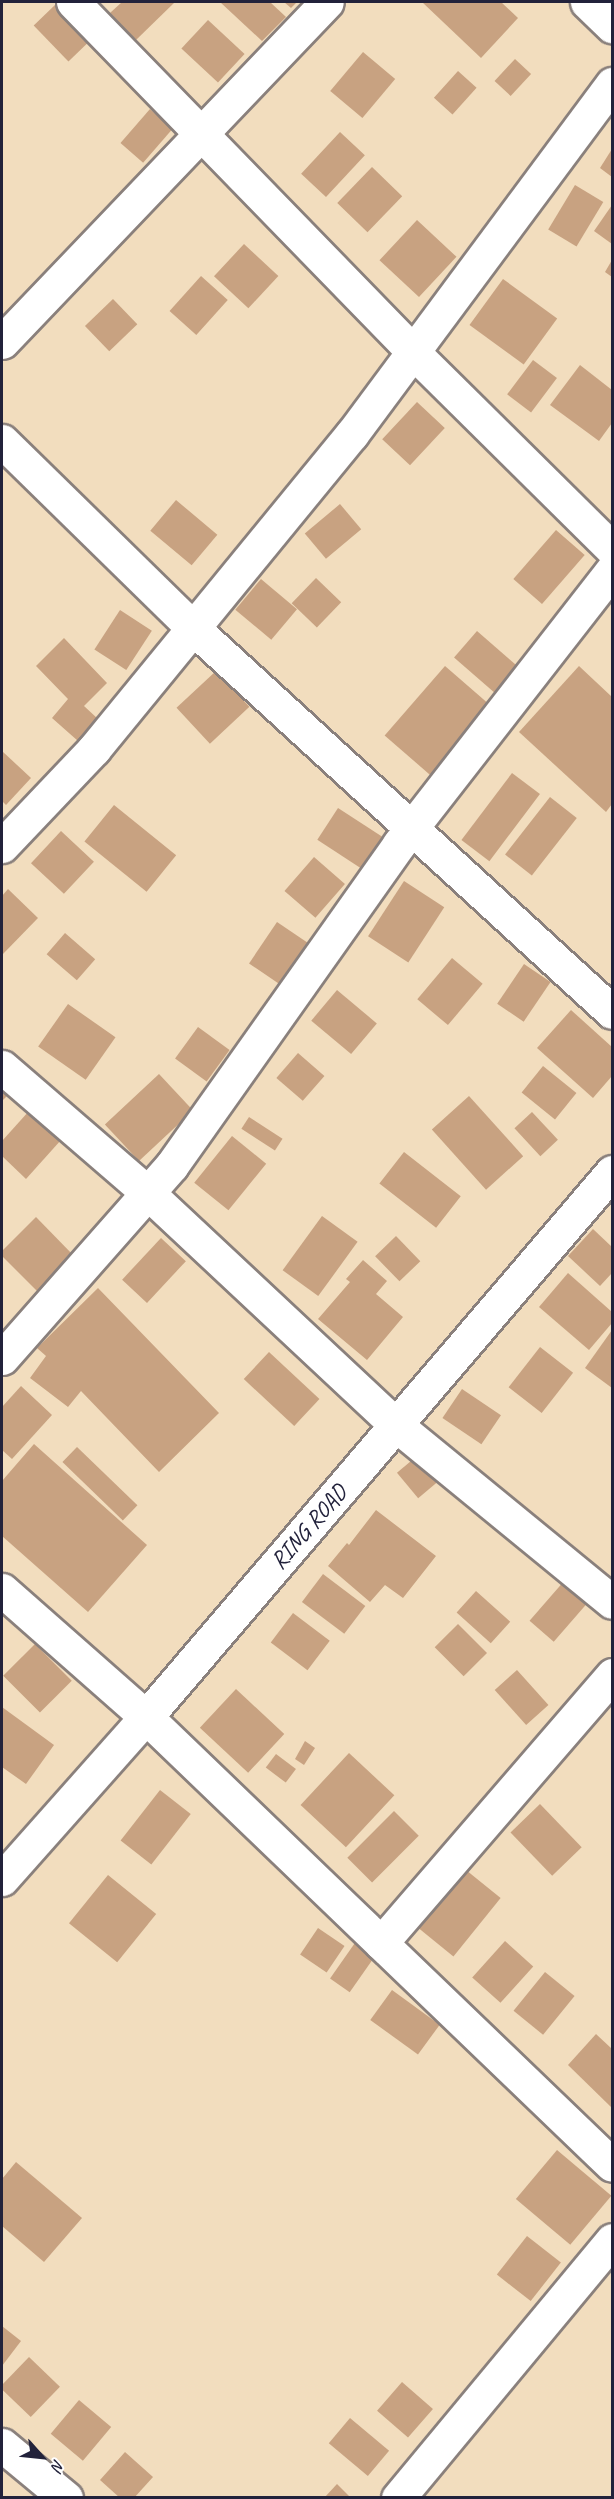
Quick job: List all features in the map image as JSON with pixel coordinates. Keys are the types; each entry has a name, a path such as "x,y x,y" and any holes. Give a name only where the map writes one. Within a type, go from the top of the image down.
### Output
{"street":[{"path":"73,2 413,352 612,549"},
{"path":"2,342 327,2"},
{"path":"588,2 612,26"},
{"path":"2,846 94,749 352,434 612,84"},
{"path":"2,441 193,628 612,1012"},
{"path":"2,1358 172,1165 412,828 612,570"},
{"path":"2,1067 148,1193 396,1425 612,1602"},
{"name":"RING ROAD","path":"2,1879 146,1717 612,1172"},
{"path":"2,1590 146,1717 612,2165"},
{"path":"381,1943 612,1675"},
{"path":"398,2498 612,2240"},
{"path":"2,2445 66,2498"}],"building":[{"path":"122,2 175,2 136,40 110,13"},
{"path":"220,2 270,2 286,17 262,41"},
{"path":"284,2 297,2 291,8"},
{"path":"422,2 501,2 518,18 481,58"},
{"path":"56,4 91,40 68,62 34,26"},
{"path":"208,20 245,54 218,83 181,49"},
{"path":"363,52 395,79 362,118 330,91"},
{"path":"515,59 531,74 511,96 495,81"},
{"path":"458,71 477,88 452,114 434,98"},
{"path":"150,109 173,129 143,163 120,143"},
{"path":"340,132 365,155 326,197 301,174"},
{"path":"612,149 612,177 600,168"},
{"path":"372,167 402,196 367,232 337,203"},
{"path":"575,185 603,202 577,247 548,230"},
{"path":"612,205 612,244 594,231"},
{"path":"417,220 456,257 419,297 379,260"},
{"path":"244,244 278,276 248,308 214,276"},
{"path":"612,260 612,277 605,272"},
{"path":"201,276 228,300 196,335 170,311"},
{"path":"503,279 557,318 524,364 469,325"},
{"path":"113,299 137,324 109,351 85,326"},
{"path":"533,360 557,378 531,412 507,394"},
{"path":"580,365 612,390 612,423 599,441 550,405"},
{"path":"417,402 445,428 410,465 382,439"},
{"path":"176,500 217,535 192,565 150,531"},
{"path":"340,504 361,529 326,559 305,534"},
{"path":"556,530 585,555 542,604 513,579"},
{"path":"316,578 341,602 317,627 292,603"},
{"path":"261,579 297,609 271,640 235,610"},
{"path":"120,610 152,631 126,670 94,649"},
{"path":"477,631 523,671 500,697 454,657"},
{"path":"64,638 107,683 84,706 98,719 78,741 52,718 68,699 36,666"},
{"path":"445,666 493,707 432,777 385,735"},
{"path":"579,666 612,697 612,804 606,812 519,732"},
{"path":"216,671 249,707 210,744 177,708"},
{"path":"2,751 31,778 6,805 2,801"},
{"path":"512,773 540,794 489,861 461,840"},
{"path":"550,797 577,818 532,875 505,855"},
{"path":"114,805 176,855 147,892 84,842"},
{"path":"338,808 390,842 369,874 317,840"},
{"path":"61,831 94,862 64,894 31,863"},
{"path":"314,857 345,884 315,918 284,891"},
{"path":"404,881 444,907 408,962 368,936"},
{"path":"8,889 38,918 2,955 2,896"},
{"path":"277,922 308,943 280,984 249,963"},
{"path":"65,933 95,959 77,980 47,954"},
{"path":"452,958 483,984 448,1025 417,999"},
{"path":"524,964 551,982 524,1022 497,1004"},
{"path":"337,990 377,1023 351,1054 311,1021"},
{"path":"68,1004 116,1037 86,1080 38,1047"},
{"path":"571,1010 612,1047 612,1076 593,1098 537,1048"},
{"path":"198,1027 230,1050 207,1081 175,1059"},
{"path":"298,1053 324,1076 303,1101 276,1078"},
{"path":"543,1066 576,1093 555,1119 522,1092"},
{"path":"2,1070 17,1086 2,1101"},
{"path":"159,1074 193,1111 139,1161 105,1124"},
{"path":"469,1096 523,1156 486,1190 432,1129"},
{"path":"29,1111 61,1140 26,1179 2,1156 2,1141"},
{"path":"532,1112 558,1140 540,1156 514,1128"},
{"path":"249,1117 283,1139 275,1151 241,1129"},
{"path":"232,1136 266,1164 228,1210 194,1183"},
{"path":"404,1152 461,1196 436,1228 379,1184"},
{"path":"322,1216 358,1242 318,1296 283,1270"},
{"path":"36,1217 75,1257 39,1293 2,1256 2,1251"},
{"path":"593,1229 612,1247 612,1273 600,1286 568,1256"},
{"path":"396,1236 420,1261 399,1281 375,1256"},
{"path":"161,1238 186,1261 147,1303 122,1280"},
{"path":"363,1260 387,1281 376,1294 403,1317 367,1360 318,1319 350,1282 346,1279"},
{"path":"568,1273 612,1312 612,1323 589,1350 539,1307"},
{"path":"98,1288 219,1413 159,1472 81,1391 68,1407 30,1378 46,1356 37,1348"},
{"path":"612,1330 612,1388 585,1368"},
{"path":"540,1347 573,1373 542,1413 509,1387"},
{"path":"269,1352 319,1399 294,1426 244,1379"},
{"path":"21,1386 52,1415 12,1459 2,1450 2,1407"},
{"path":"462,1389 501,1415 481,1444 442,1418"},
{"path":"34,1444 147,1545 88,1612 2,1536 2,1481"},
{"path":"77,1447 137,1505 123,1520 62,1462"},
{"path":"423,1451 444,1476 418,1498 397,1473"},
{"path":"376,1510 436,1556 403,1598 385,1585 370,1602 328,1566 347,1543 349,1545"},
{"path":"323,1574 365,1606 344,1634 302,1602"},
{"path":"565,1580 589,1601 554,1642 530,1621"},
{"path":"476,1591 510,1622 491,1643 457,1613"},
{"path":"293,1613 330,1641 307,1670 271,1643"},
{"path":"458,1624 487,1653 464,1676 435,1647"},
{"path":"35,1644 72,1681 40,1713 3,1676"},
{"path":"517,1670 548,1705 526,1725 495,1690"},
{"path":"236,1689 284,1734 248,1773 200,1728"},
{"path":"2,1707 54,1745 26,1784 2,1767"},
{"path":"305,1741 315,1748 304,1765 295,1759"},
{"path":"349,1753 394,1795 346,1847 301,1805"},
{"path":"276,1754 296,1769 286,1783 266,1768"},
{"path":"160,1790 191,1814 151,1864 121,1840"},
{"path":"540,1804 582,1847 552,1876 511,1832"},
{"path":"394,1811 419,1836 372,1882 347,1858"},
{"path":"461,1866 501,1898 453,1956 414,1924"},
{"path":"108,1875 156,1914 117,1962 69,1923"},
{"path":"318,1928 345,1946 327,1972 300,1955"},
{"path":"357,1940 377,1954 350,1992 330,1979"},
{"path":"505,1941 533,1966 500,2003 472,1977"},
{"path":"545,1972 575,1996 543,2035 514,2011"},
{"path":"392,1990 440,2025 418,2055 370,2020"},
{"path":"596,2034 612,2049 612,2108 568,2065"},
{"path":"557,2150 611,2196 570,2245 516,2199"},
{"path":"16,2162 82,2218 44,2262 2,2226 2,2179"},
{"path":"527,2236 561,2262 531,2301 497,2275"},
{"path":"2,2326 21,2341 2,2366"},
{"path":"29,2357 60,2387 31,2417 2,2389 2,2385"},
{"path":"402,2382 433,2409 408,2438 377,2411"},
{"path":"79,2400 111,2427 83,2461 51,2434"},
{"path":"350,2418 389,2451 368,2476 329,2443"},
{"path":"125,2452 153,2477 134,2498 120,2498 100,2480"},
{"path":"337,2484 351,2498 324,2498"}]}
